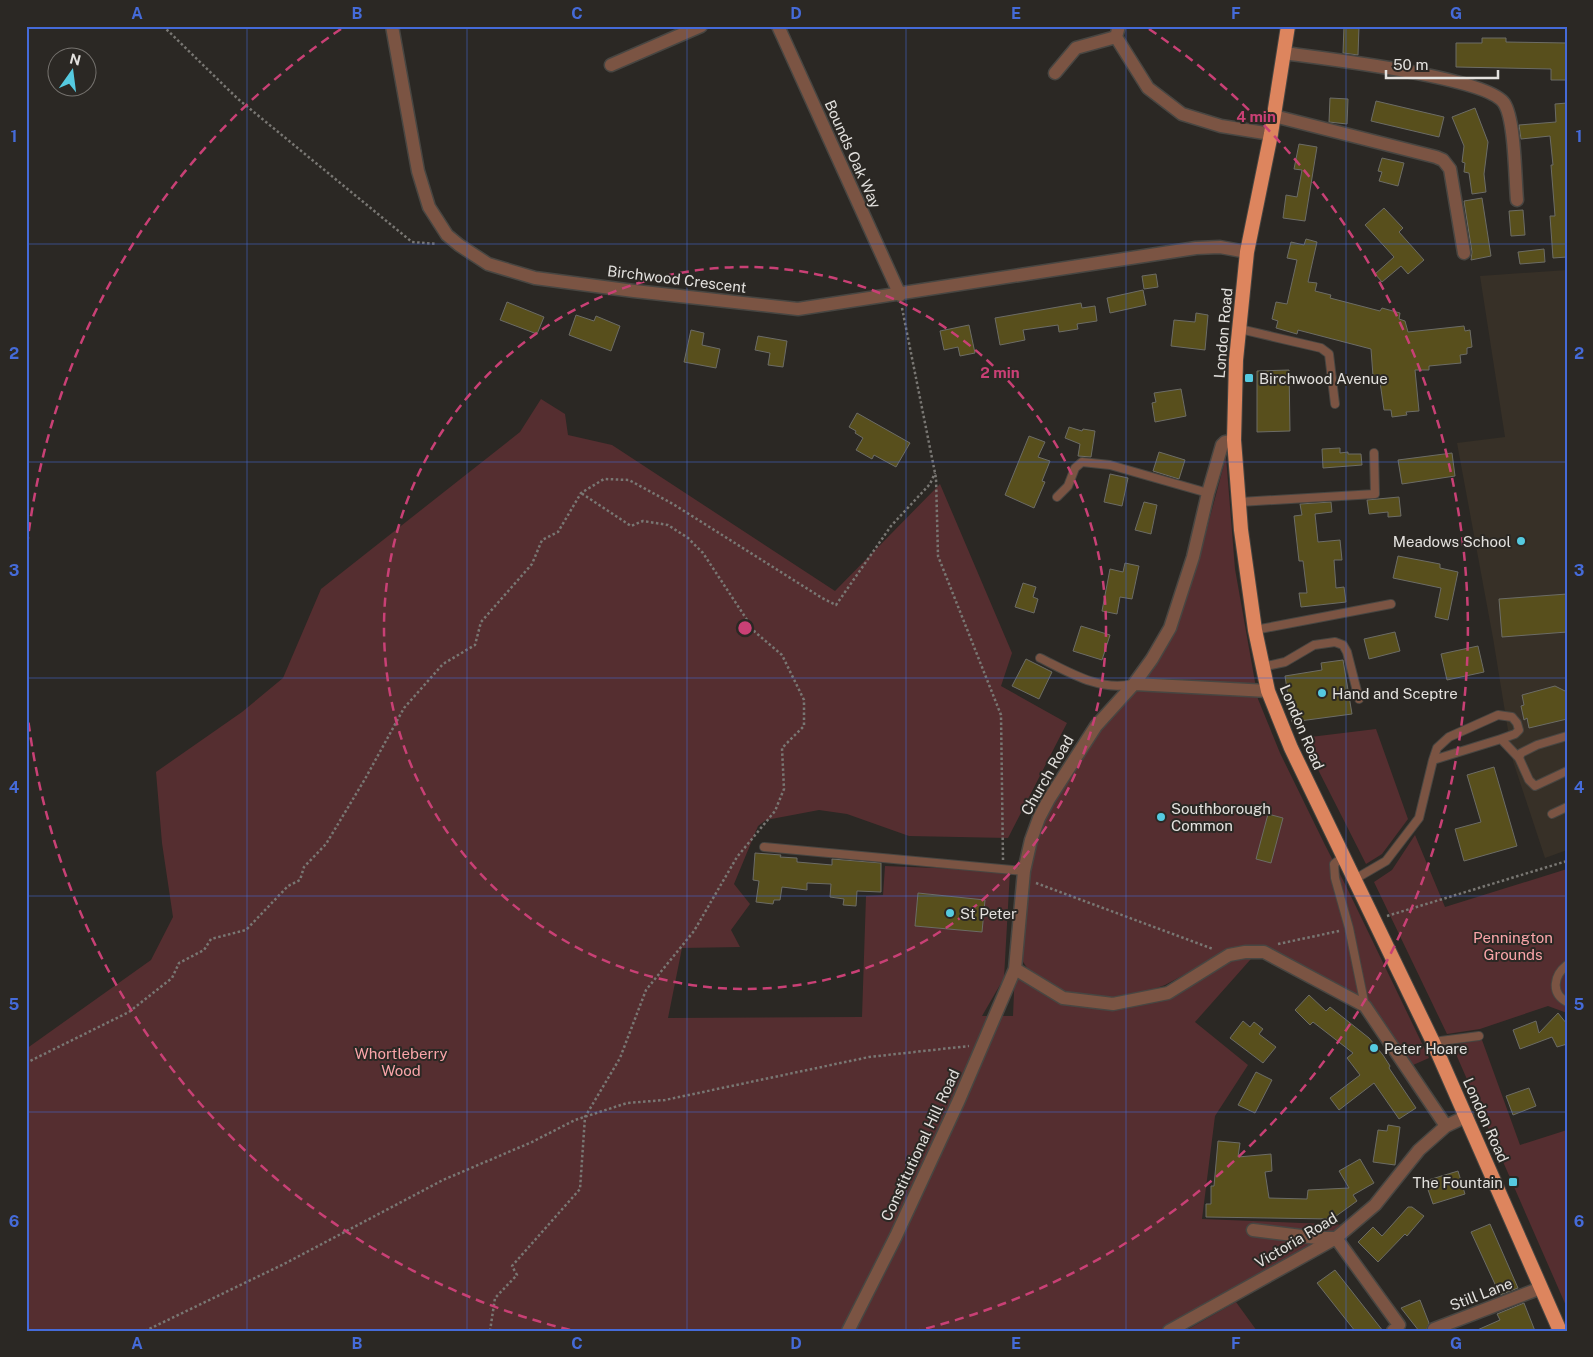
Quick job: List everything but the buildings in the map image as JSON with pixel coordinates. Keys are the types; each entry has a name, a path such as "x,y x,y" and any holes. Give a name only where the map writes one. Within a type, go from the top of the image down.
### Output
{"highway":[{"name":"London Road","path":"1288,26 1271,134 1247,252 1236,360 1234,440 1241,530 1262,667 1268,691 1291,748 1433,1042 1560,1331"}],"street":[{"name":"Birchwood Crescent","path":"392,26 418,171 429,207 447,235 458,245 488,264 535,278 798,309 900,294"},
{"path":"611,65 701,26"},
{"name":"Bounds Oak Way","path":"778,26 900,294"},
{"path":"1055,74 1076,48 1117,32 1148,88 1182,114 1221,126 1271,134"},
{"path":"1284,53 1373,65 1425,75 1479,88 1498,96 1509,112 1517,200"},
{"path":"1274,116 1443,160 1450,169 1464,253"},
{"path":"900,294 1196,248 1220,247 1247,252"},
{"name":"Church Road","path":"1015,969 1023,875 1031,840 1039,818 1049,799 1096,726 1134,684 1152,660 1170,628 1193,557 1208,493 1222,445 1225,442 1234,440"},
{"path":"1134,684 1268,691"},
{"path":"1015,969 1063,998 1113,1004 1168,993 1229,955 1245,952 1264,952 1365,1006 1446,1126"},
{"name":"Constitutional Hill Road","path":"848,1331 904,1218 1015,969"},
{"name":"Victoria Road","path":"1169,1331 1336,1238 1374,1205 1419,1150 1446,1126 1467,1116"},
{"path":"1253,1230 1318,1238 1336,1238 1399,1325 1393,1331"},
{"name":"Still Lane","path":"1435,1331 1434,1329 1541,1288"}],"lane":[{"path":"1240,329 1321,348 1328,354 1335,404"},
{"path":"1240,502 1376,494 1374,453"},
{"path":"1057,497 1068,486 1075,468 1082,462 1110,466 1208,493"},
{"path":"1255,630 1391,604"},
{"path":"1262,667 1286,662 1314,645 1335,642 1342,644 1347,652 1359,699"},
{"path":"1040,658 1088,680 1110,686 1122,687 1134,684"},
{"path":"1355,879 1386,861 1419,818 1433,760 1437,748 1449,737 1498,715 1512,717 1517,723 1519,730 1515,734 1433,760"},
{"path":"1519,758 1521,753 1537,745 1567,736"},
{"path":"1501,739 1519,758 1529,780 1535,786 1567,771"},
{"path":"1552,814 1567,807"},
{"path":"764,847 1004,870 1023,875"},
{"path":"1343,857 1334,862 1334,874 1349,928 1365,1006"},
{"path":"1567,965 1558,972 1556,979 1558,994 1567,1002"},
{"path":"1433,1042 1478,1036"}],"path":[{"path":"163,26 238,99 412,242 458,245"},
{"path":"900,294 935,473 938,556 1001,715 1004,870"},
{"path":"26,1063 129,1012 172,978 179,963 204,950 212,939 246,930 288,886 300,880 304,867 326,844 404,708 443,664 475,645 481,622 532,564 542,540 558,532 581,493 604,479 629,480 673,504 836,605 891,526 930,484 935,473"},
{"path":"490,1331 495,1298 517,1275 512,1266 580,1189 585,1117 620,1058 646,990 694,931 737,857 775,811 784,789 782,748 804,726 804,700 782,655 754,632 703,554 693,543 668,525 643,521 631,526 581,493"},
{"path":"1374,920 1567,861"},
{"path":"1023,875 1229,955"},
{"path":"1274,945 1349,928"},
{"path":"144,1331 284,1264 443,1180 585,1117 628,1103 665,1100 869,1057 983,1044"}],"shaded area":[{"name":"Meadows School","path":"1567,270 1567,850 1545,858 1513,761 1493,638 1457,443 1505,437 1480,276"}],"green space":[{"name":"Whortleberry Wood","path":"541,399 565,414 568,435 612,445 835,591 940,484 1012,653 1001,686 1067,723 1008,838 909,836 847,814 819,810 766,820 758,826 734,884 750,904 731,930 740,947 682,948 668,1018 862,1017 866,896 883,895 885,866 1010,871 1004,978 982,1016 1013,1016 1015,969 1063,998 1113,1004 1169,991 1229,955 1258,951 1195,1022 1248,1065 1215,1116 1202,1219 1352,1225 1169,1331 26,1331 26,1049 151,960 173,917 162,843 156,772 242,712 283,678 321,589 520,432","holes":["918,893 985,900 982,932 915,926"]},
{"name":"Southborough Common","path":"1226,457 1235,569 1258,699 1280,753 1429,1058 1413,1065 1371,1006 1258,948 1221,955 1165,985 1132,997 1114,1000 1056,991 1032,976 1022,960 1027,880 1038,831 1066,781 1094,738 1153,670 1173,634 1202,547"},
{"path":"1376,729 1408,819 1382,854 1366,864 1302,738"},
{"name":"Pennington Grounds","path":"1415,835 1445,907 1567,869 1567,1013 1548,1006 1480,1029 1447,1034 1374,882 1392,870"},
{"path":"1482,1040 1520,1145 1567,1130 1567,1308 1452,1045"},
{"path":"1236,1302 1257,1331 1185,1331"}],"place":[{"name":"Birchwood Avenue","path":"1249,378"},
{"name":"Meadows School","path":"1521,541"},
{"name":"Hand and Sceptre","path":"1322,693"},
{"name":"Southborough Common","path":"1161,817"},
{"name":"St Peter","path":"950,913"},
{"name":"Peter Hoare","path":"1374,1048"},
{"name":"The Fountain","path":"1513,1182"}]}
